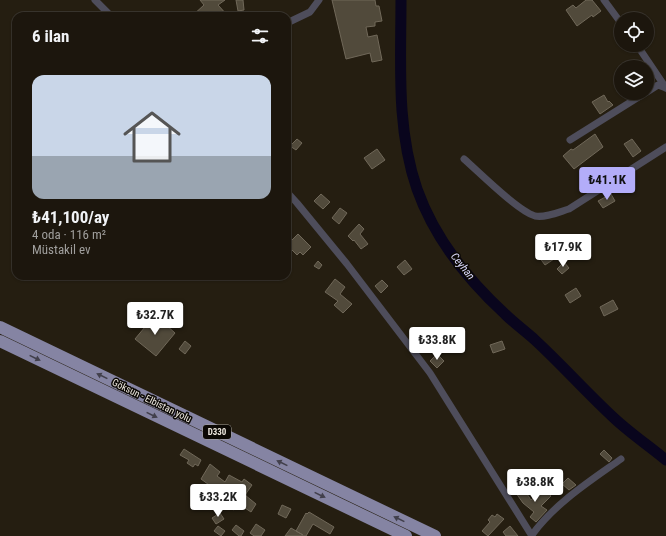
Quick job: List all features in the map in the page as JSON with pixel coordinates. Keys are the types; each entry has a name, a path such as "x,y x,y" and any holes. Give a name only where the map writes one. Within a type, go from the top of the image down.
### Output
{"highway":[{"name":"Göksun - Elbistan yolu","path":"0,327 435,536"},
{"name":"Göksun - Elbistan yolu","path":"0,341 406,536"}],"street":[{"path":"95,0 107,12"},
{"path":"291,21 310,12 319,0"},
{"path":"604,0 614,14"},
{"path":"642,52 666,88"},
{"path":"654,87 658,85 666,88"},
{"path":"570,140 633,100"},
{"path":"464,159 521,209 536,216 553,214 569,209 666,147"},
{"path":"291,196 347,264 430,373 532,535 540,524 566,500 621,459"}],"building":[{"path":"200,0 225,0 218,5 224,12 196,12 204,5"},
{"path":"236,0 243,0 244,10 238,11"},
{"path":"332,0 375,0 376,6 379,6 382,21 375,22 375,26 366,27 368,37 377,35 382,60 372,62 370,53 346,59"},
{"path":"586,0 592,0 601,11 593,17 592,15 577,26 566,10 573,5 576,8"},
{"path":"604,95 608,102 609,101 613,105 600,114 592,102"},
{"path":"595,134 603,147 574,169 563,156 571,149 573,150"},
{"path":"297,139 302,143 296,150 291,145"},
{"path":"632,139 641,151 633,157 624,144"},
{"path":"377,149 385,160 372,169 364,158"},
{"path":"321,194 330,202 323,209 314,201"},
{"path":"611,194 615,201 603,208 598,201"},
{"path":"340,208 347,213 339,224 332,218"},
{"path":"359,224 364,229 360,234 368,244 361,249 354,240 353,241 348,236"},
{"path":"298,234 311,247 303,255 300,252 297,255 291,249 291,241"},
{"path":"551,248 557,257 545,265 539,257"},
{"path":"405,260 412,269 404,275 397,267"},
{"path":"318,261 322,265 319,269 314,266"},
{"path":"564,262 569,268 562,274 557,269"},
{"path":"335,279 345,287 340,294 352,304 343,313 334,305 338,301 325,292"},
{"path":"382,280 388,286 381,293 375,286"},
{"path":"576,288 581,296 570,303 565,295"},
{"path":"613,300 618,309 604,316 600,307"},
{"path":"155,315 175,333 156,356 135,339"},
{"path":"185,341 191,346 185,354 179,349"},
{"path":"502,341 505,349 493,353 490,345"},
{"path":"437,354 444,361 437,368 430,361"},
{"path":"184,449 201,460 198,466 195,464 193,467 187,463 189,460 180,455"},
{"path":"604,450 612,458 609,462 600,454"},
{"path":"210,464 220,472 217,476 225,482 229,475 242,482 244,479 252,485 245,495 256,504 251,512 239,504 234,510 228,506 231,501 201,479"},
{"path":"568,478 576,485 569,490 562,484"},
{"path":"523,488 531,500 543,488 551,496 541,506 547,510 536,522 530,517 534,512 523,503 516,493"},
{"path":"282,505 291,509 286,518 278,514"},
{"path":"309,512 334,527 330,534 313,524 306,536 285,536 291,528 296,531 306,513 307,514"},
{"path":"220,513 224,519 216,524 212,518"},
{"path":"497,514 504,519 488,536 482,531 490,522 488,520 492,515 495,517"},
{"path":"256,524 265,530 261,536 254,536 250,533"},
{"path":"236,525 244,531 241,536 232,530"},
{"path":"218,526 225,531 221,536 214,531"},
{"path":"510,526 518,536 506,536 503,532"}],"waterway":[{"name":"Ceyhan","path":"401,0 401,95 406,143 410,166 417,189 433,224 465,272 491,301 535,340 614,418 666,460"}]}
